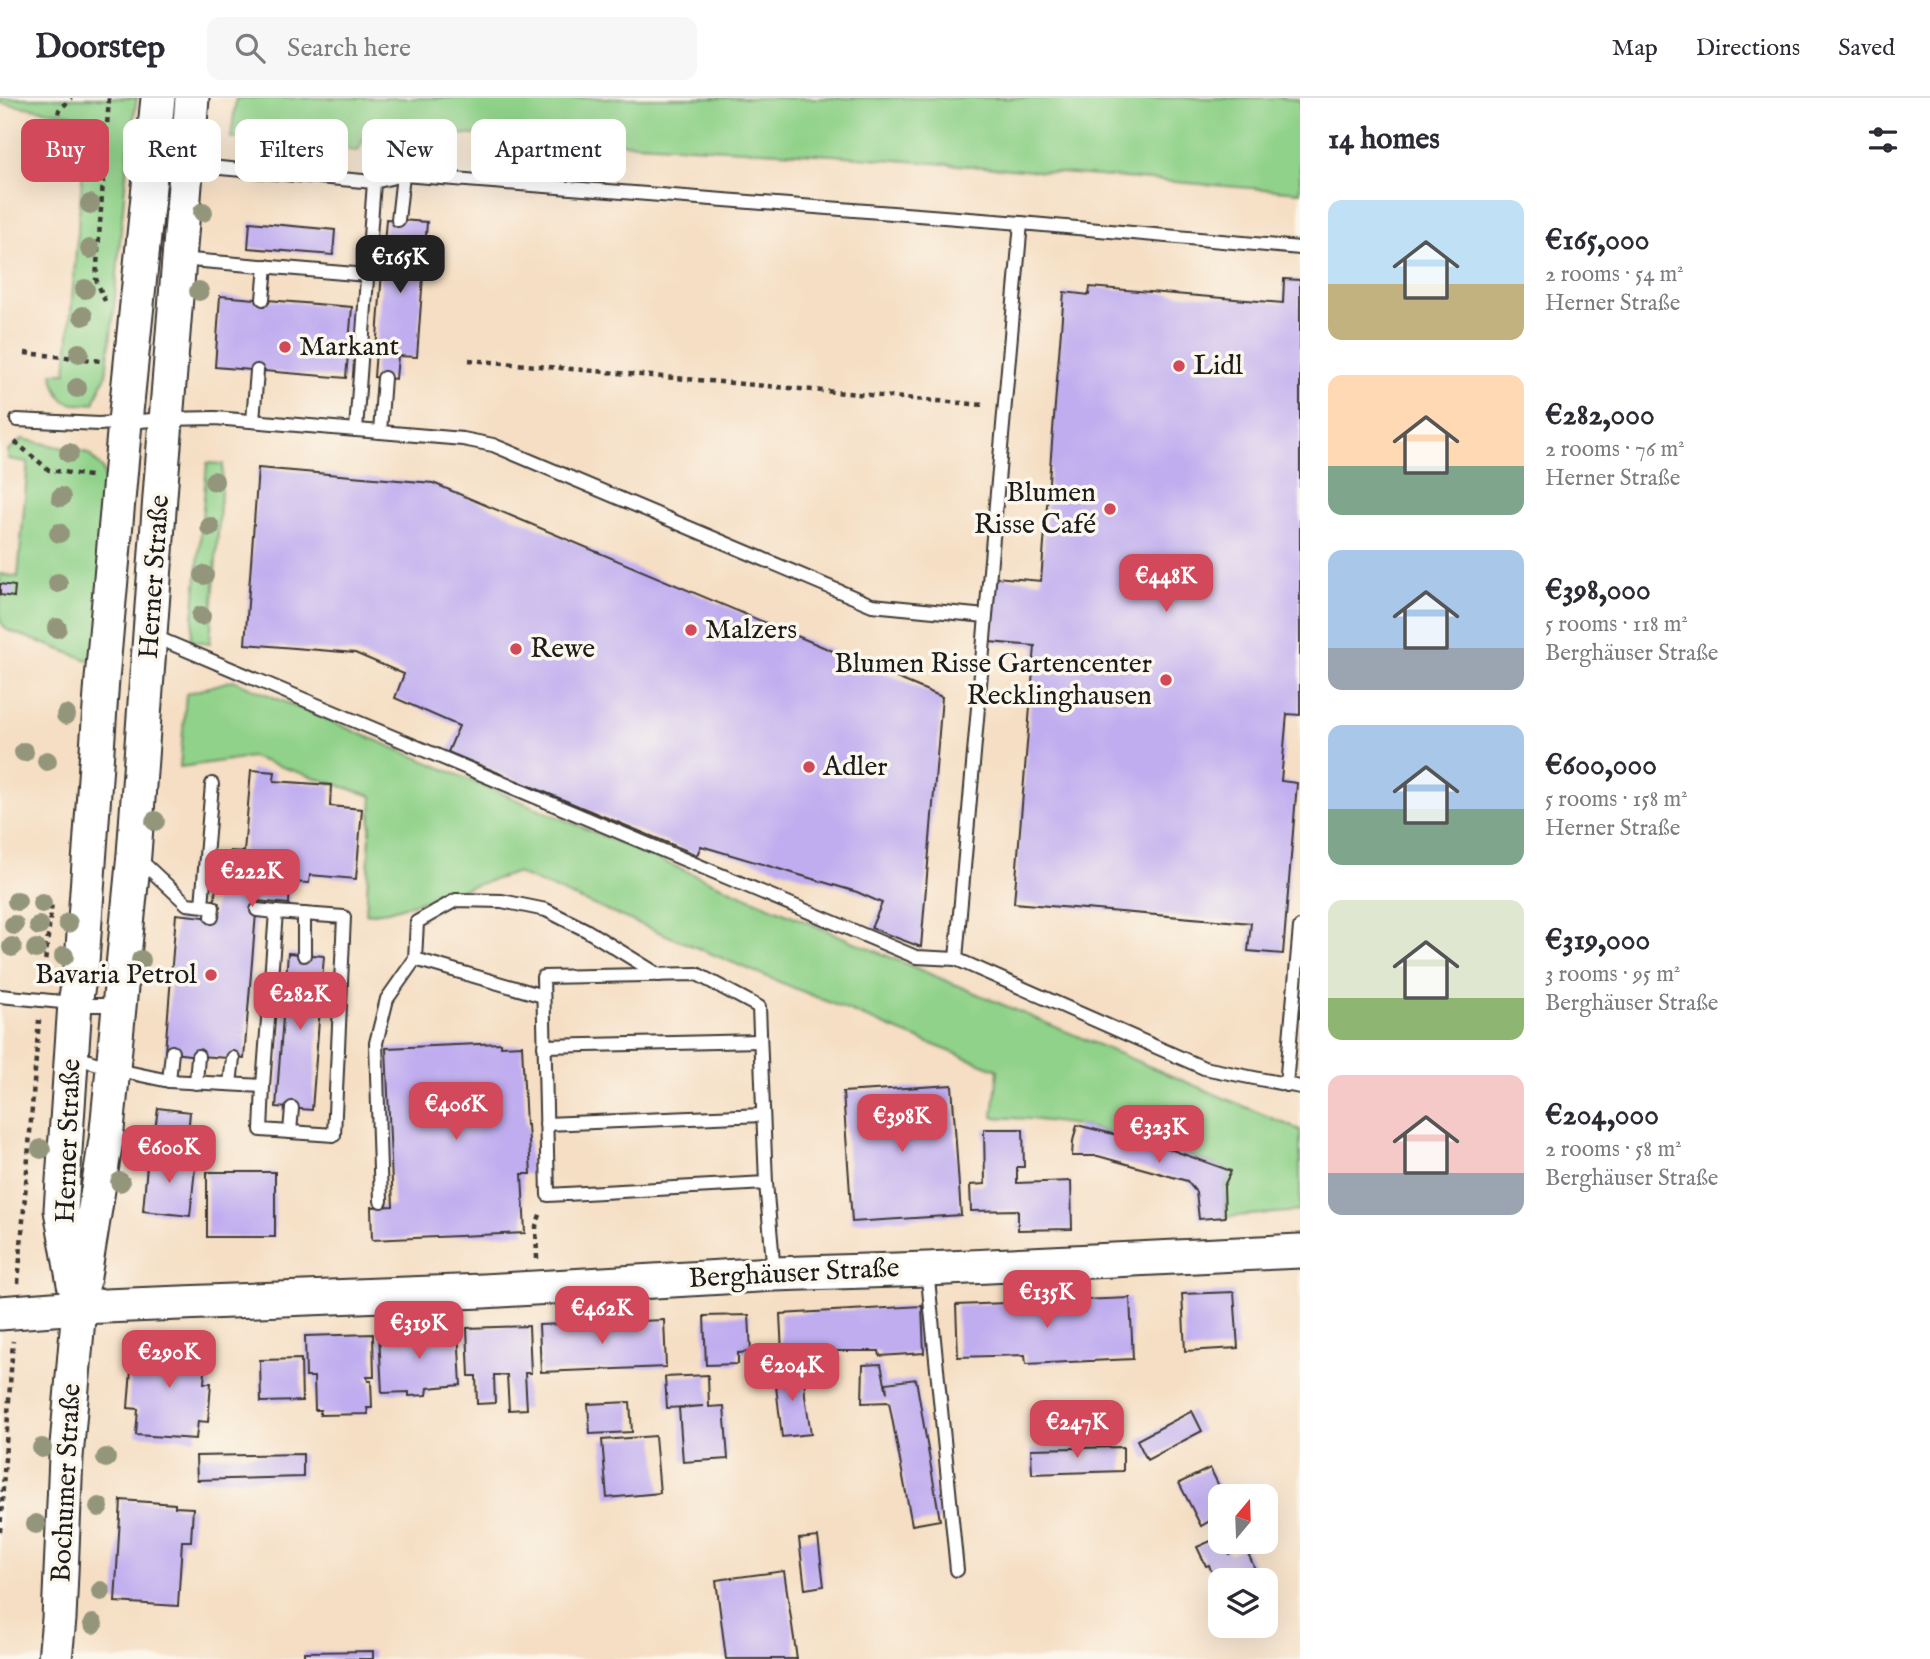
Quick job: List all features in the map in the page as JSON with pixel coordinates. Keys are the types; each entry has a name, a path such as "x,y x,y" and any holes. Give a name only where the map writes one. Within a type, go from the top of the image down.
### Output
{"main road":[{"name":"Herner Straße","path":"79,1307 61,1210 71,1055 75,1003 82,962 124,422 159,98"},
{"name":"Herner Straße","path":"190,119 192,98"},
{"name":"Herner Straße","path":"79,1307 106,1140 134,853 186,182"},
{"name":"Berghäuser Straße","path":"0,1313 79,1307 1300,1251"},
{"name":"Bochumer Straße","path":"55,1659 66,1457 79,1307"}],"lane":[{"path":"221,169 362,180"},
{"path":"457,179 1021,223 1300,248"},
{"path":"356,430 374,182"},
{"path":"398,220 402,182"},
{"path":"956,960 1021,223"},
{"path":"179,259 367,275"},
{"path":"263,299 266,266"},
{"path":"253,421 257,371"},
{"path":"380,432 384,378"},
{"path":"17,420 99,424 215,418 463,439 493,445 872,605 986,616"},
{"path":"151,635 916,957 956,960 1204,1068 1300,1087"},
{"path":"202,905 212,784"},
{"path":"134,853 186,909 202,905 213,907 212,917"},
{"path":"381,1201 376,1043 387,999 415,959 417,922 456,900 502,901 545,909 586,930 660,975"},
{"path":"257,910 344,917 334,1135 261,1130 276,912"},
{"path":"304,914 304,955"},
{"path":"1286,1085 1300,927"},
{"path":"415,959 543,996"},
{"path":"766,1183 548,1195 543,977 697,974 759,1007 766,1183 774,1274"},
{"path":"0,996 119,1004"},
{"path":"544,1046 760,1041"},
{"path":"169,1081 172,1052"},
{"path":"71,1055 113,1069 169,1081 263,1086"},
{"path":"196,1083 198,1056"},
{"path":"230,1084 233,1058"},
{"path":"290,1132 292,1108"},
{"path":"546,1124 764,1115"},
{"path":"927,1269 957,1570"}],"path":[{"path":"58,119 59,110 72,98"},
{"path":"25,353 104,361"},
{"path":"469,360 1004,407"},
{"path":"12,439 49,470 121,479"},
{"path":"539,1288 536,1226 548,1195"}],"green space":[{"path":"0,98 137,98 134,119 123,119 123,182 125,182 113,318 106,375 94,403 76,404 64,400 57,390 52,373 66,373 82,182 109,182 109,119 87,119 0,103"},
{"path":"236,98 1280,98 1300,100 1300,192 832,155 626,143 626,119 471,119 471,135 457,134 457,119 362,119 362,142 358,151 348,150 348,119 235,119 235,138 231,138"},
{"path":"22,439 88,453 102,468 111,497 99,664 7,630 0,621 0,574 18,577 28,462 8,459 8,451"},
{"path":"207,463 223,464 210,643 191,641"},
{"path":"233,680 1300,1130 1300,1211 1225,1217 1224,1186 1230,1171 1161,1145 1077,1125 993,1117 998,1070 516,873 388,911 366,914 372,796 251,757 180,767 186,694"}],"building":[{"path":"386,219 427,222 417,357 398,356 396,379 374,377"},
{"path":"250,222 335,230 333,255 248,248"},
{"name":"Blumen Risse Gartencenter Recklinghausen","path":"1284,279 1300,280 1300,715 1287,714 1281,781 1297,783 1283,954 1248,951 1251,923 1014,903 1035,646 990,642 996,577 1041,581 1064,292 1089,295 1090,287 1283,303"},
{"path":"220,296 352,307 346,378 215,367"},
{"name":"Rewe","path":"258,468 433,483 942,697 921,947 871,928 882,903 857,892 701,846 697,855 448,752 459,726 395,698 404,674 355,653 245,644"},
{"path":"0,584 15,586 14,597 0,595"},
{"path":"251,770 275,772 274,781 331,785 330,806 362,809 356,879 310,875 309,883 290,882 289,904 257,901 244,1059 165,1052 176,914 213,918 217,874 228,875 230,851 244,852"},
{"path":"288,953 324,956 312,1110 276,1107"},
{"path":"501,1043 501,1046 522,1045 531,1174 522,1174 525,1233 372,1240 371,1207 393,1206 386,1048"},
{"path":"952,1085 961,1215 852,1222 843,1092"},
{"path":"158,1108 190,1112 188,1134 155,1130"},
{"path":"1077,1125 1161,1146 1231,1171 1224,1186 1225,1217 1199,1219 1196,1192 1187,1181 1098,1156 1072,1156"},
{"path":"984,1129 1023,1129 1024,1167 1017,1167 1017,1183 1071,1181 1072,1229 1018,1230 1018,1210 971,1211 970,1185 985,1184"},
{"path":"148,1154 196,1159 190,1216 143,1211"},
{"path":"207,1172 275,1172 275,1237 207,1237"},
{"path":"1234,1292 1238,1348 1185,1351 1182,1294"},
{"path":"1130,1298 1133,1359 1026,1364 1025,1355 958,1357 956,1305"},
{"path":"922,1306 924,1353 880,1356 879,1351 830,1351 831,1360 812,1361 812,1352 782,1353 780,1314"},
{"path":"749,1315 751,1352 738,1353 738,1364 706,1365 704,1316"},
{"path":"664,1320 666,1367 541,1372 539,1325"},
{"path":"529,1326 531,1373 525,1373 527,1409 509,1410 507,1375 494,1375 495,1403 477,1404 476,1376 469,1376 467,1328"},
{"path":"458,1330 461,1385 428,1388 427,1395 409,1396 409,1392 382,1393 379,1334"},
{"path":"373,1334 374,1377 367,1377 368,1381 371,1381 372,1408 367,1408 368,1414 320,1415 320,1410 315,1410 314,1377 306,1377 305,1336"},
{"path":"197,1342 198,1360 206,1360 204,1383 211,1383 208,1422 198,1421 196,1439 136,1435 138,1409 128,1408 133,1344"},
{"path":"301,1359 302,1401 261,1402 260,1360"},
{"path":"881,1364 887,1393 886,1383 916,1379 940,1520 912,1525 889,1402 862,1403 863,1365"},
{"path":"789,1368 789,1372 804,1370 811,1434 782,1437 774,1369"},
{"path":"708,1375 709,1407 724,1406 728,1459 683,1462 679,1408 703,1406 667,1408 665,1377"},
{"path":"630,1402 632,1432 590,1434 588,1404"},
{"path":"1192,1411 1202,1431 1147,1460 1137,1440"},
{"path":"655,1436 660,1493 607,1498 602,1440"},
{"path":"1123,1447 1123,1471 1032,1474 1031,1449"},
{"path":"303,1454 303,1477 197,1480 196,1456"},
{"path":"1210,1468 1218,1484 1208,1484 1208,1522 1201,1526 1179,1483"},
{"path":"121,1500 193,1508 191,1541 182,1541 178,1606 115,1602"},
{"path":"818,1537 824,1586 805,1589 799,1539"},
{"path":"1208,1542 1208,1554 1248,1554 1255,1568 1210,1568 1209,1565 1206,1566 1197,1547"},
{"path":"784,1571 797,1659 726,1659 716,1580"},
{"path":"373,1651 373,1659 304,1659 304,1652"}],"place":[{"name":"Markant","path":"285,347"},
{"name":"Lidl","path":"1179,366"},
{"name":"Blumen Risse Café","path":"1110,509"},
{"name":"Malzers","path":"691,630"},
{"name":"Rewe","path":"516,649"},
{"name":"Blumen Risse Gartencenter Recklinghausen","path":"1166,680"},
{"name":"Adler","path":"809,767"},
{"name":"Bavaria Petrol","path":"211,975"}]}
